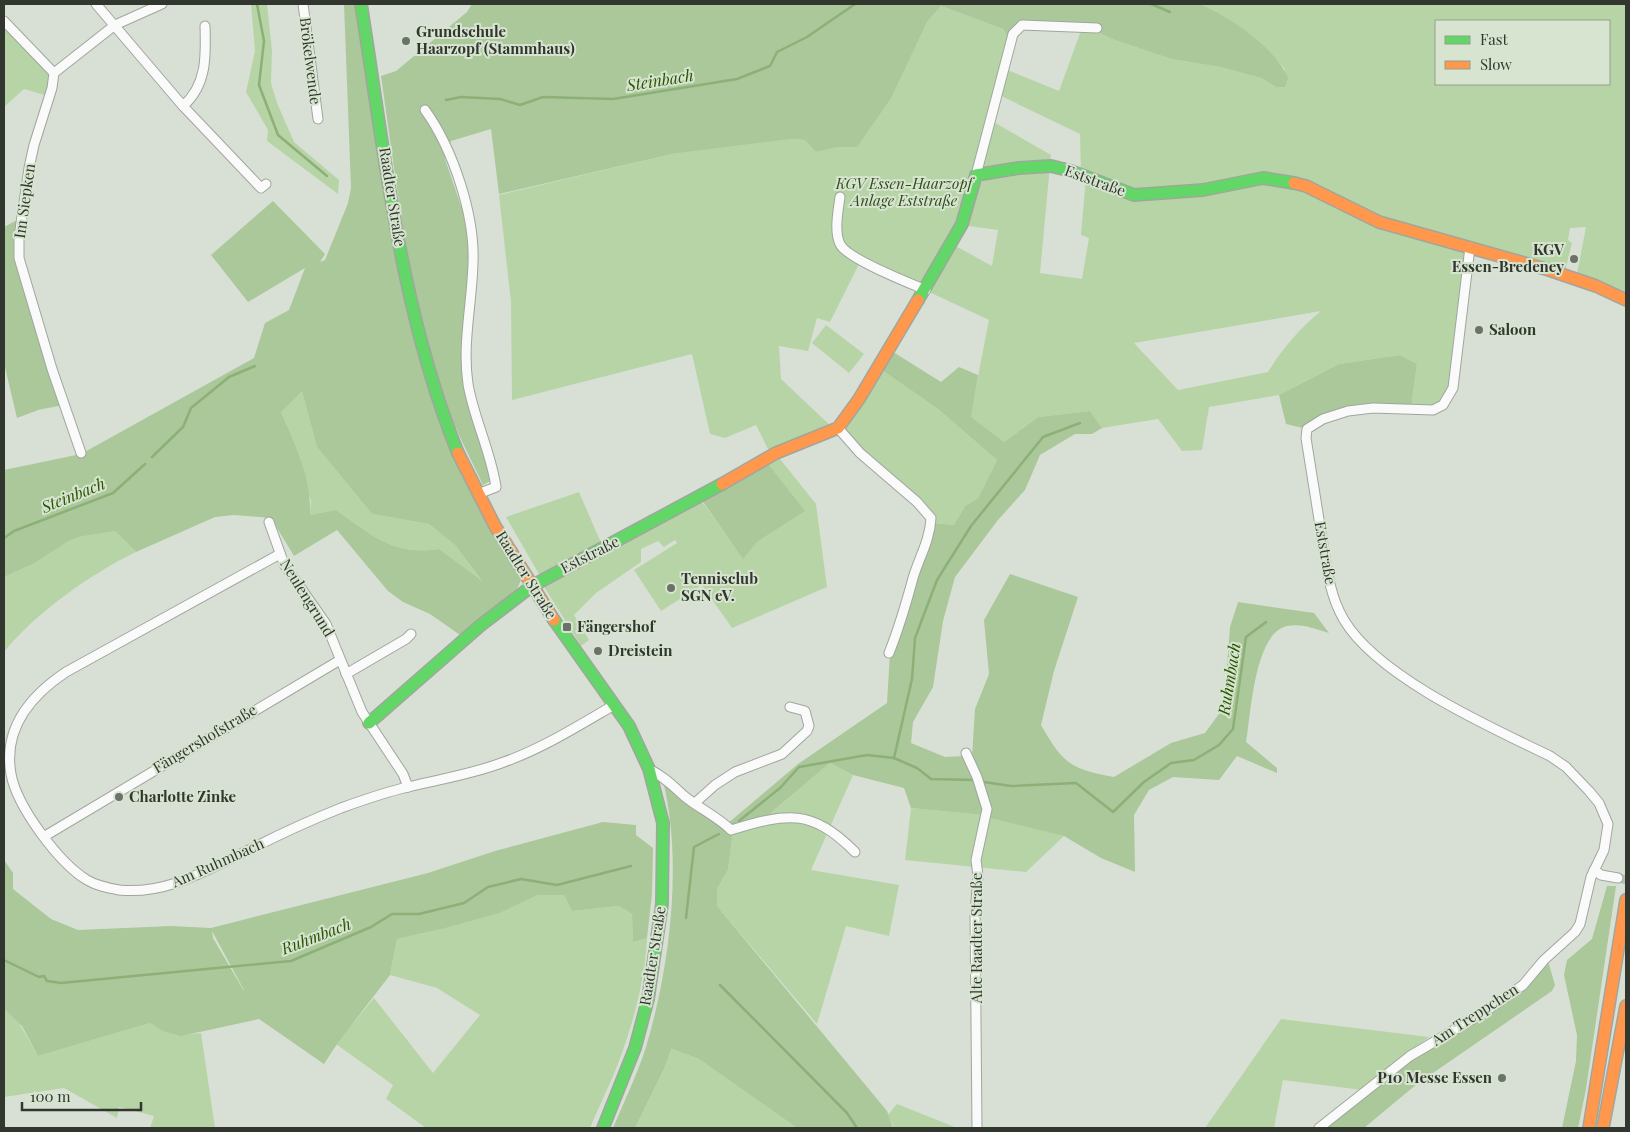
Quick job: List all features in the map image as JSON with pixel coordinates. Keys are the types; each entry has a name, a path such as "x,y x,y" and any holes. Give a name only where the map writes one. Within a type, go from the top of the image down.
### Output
{"main road":[{"name":"Raadter Straße","path":"361,4 405,278 418,335 442,413 458,453 478,494 532,586 563,635 637,740 649,769 663,823 662,904 656,956 648,999 635,1048 603,1128"},
{"name":"Eststraße","path":"976,175 1052,167 1093,179 1134,196 1203,190 1263,178 1281,179 1306,186 1379,222 1470,247 1596,286 1626,300"},
{"path":"838,428 859,399 926,290 962,224 976,175"},
{"name":"Eststraße","path":"369,723 481,625 532,586 671,513 776,453 838,428"},
{"path":"1589,1128 1626,900"},
{"path":"1603,1128 1626,1006"}],"street":[{"path":"96,4 183,106 261,188 266,184"},
{"path":"4,21 54,73 115,25 162,4"},
{"name":"Brökelwende","path":"303,4 318,119"},
{"path":"976,175 1013,34 1022,25 1097,28"},
{"path":"183,106 192,98 202,81 206,56 205,26"},
{"name":"Im Siepken","path":"54,73 52,88 34,145 29,168 19,237 18,258 52,369 81,452"},
{"path":"425,110 435,124 456,171 467,209 474,262 466,357 468,385 496,487 478,494"},
{"path":"840,197 838,235 844,249 863,261 926,290"},
{"name":"Eststraße","path":"1470,247 1453,388 1443,405 1433,410 1373,408 1348,411 1323,419 1307,429 1306,438 1330,585 1344,620 1369,650 1406,678 1447,703 1550,756 1566,767 1589,790 1599,804 1608,824 1604,850 1594,870"},
{"path":"838,428 860,453 917,502 931,518 927,541 913,577 905,611 889,653"},
{"name":"Neulengrund","path":"269,522 284,564 324,619 357,700 369,723 403,774 408,787"},
{"name":"Am Ruhmbach","path":"280,554 66,672 30,702 17,722 12,736 10,768 16,789 44,836 72,868 95,884 118,890 150,889 180,882 353,804 408,787 462,776 503,763 545,745 614,705"},
{"path":"346,674 406,639 411,634"},
{"name":"Fängershofstraße","path":"44,836 340,660"},
{"path":"696,802 715,785 735,772 782,754 807,731 809,726 806,711 790,706"},
{"name":"Alte Raadter Straße","path":"966,753 977,777 986,809 976,860 978,876 975,914 977,1128"},
{"path":"649,769 663,775 685,797 696,802 731,830 764,819 780,818 812,821 828,827 855,852"},
{"path":"1594,870 1601,875 1618,878"},
{"name":"Am Treppchen","path":"1319,1128 1410,1056 1483,1014 1523,985 1544,960 1575,932 1584,914 1594,870"}],"green space":[{"path":"251,4 267,4 272,51 271,83 277,103 294,142 339,180 338,194 267,141 268,130 246,92 255,51"},
{"path":"344,4 356,4 395,256 415,334 475,495 521,580 517,589 463,637 430,614 403,602 388,591 337,530 294,556 271,518 234,515 215,517 136,552 115,531 79,537 67,542 35,563 4,577 4,470 81,454 254,358 265,323 289,310 305,268 248,302 211,255 273,201 325,254 320,262 325,260 348,203 351,188","holes":["302,391 317,447 372,514 429,524 455,545 482,581 439,549 409,549 384,542 336,510 310,515 310,501 302,462 281,412"]},
{"path":"472,4 1199,4 1224,16 1250,34 1273,55 1288,78 1285,87 1276,87 1261,78 1220,67 1171,59 1112,39 1083,25 1022,25 1012,44 1003,29 941,6 927,22 891,98 857,147 838,147 816,152 805,140 792,139 672,154 499,194 491,129 451,141 445,159 463,212 472,262 465,356 474,411 490,481 483,485 455,426 427,341 400,209 381,76 396,71 467,12"},
{"name":"KGV Essen-Haarzopf Anlage Eststraße","path":"1199,4 1626,4 1626,300 1576,279 1586,227 1570,228 1568,240 1572,243 1564,275 1470,247 1452,388 1443,405 1411,408 1417,364 1400,355 1339,364 1279,395 1209,407 1202,450 1182,451 1158,419 1102,428 1090,411 1038,417 1004,442 970,417 989,320 861,260 830,322 817,318 808,351 779,346 781,379 834,429 771,455 756,425 725,438 710,434 692,354 512,400 511,302 499,195 672,154 792,139 806,140 816,152 838,147 857,147 910,57 927,22 941,6 1003,29 1012,44 1005,69 1059,91 1083,25 1112,39 1171,59 1220,67 1261,78 1276,87 1285,69 1266,49 1235,24","holes":["997,94 1080,134 1081,174 1086,177 1081,235 1089,238 1082,279 1040,273 1051,155 990,120","962,225 998,230 992,266 952,244","1321,311 1292,339 1268,372 1178,390 1134,343"]},
{"path":"4,21 53,73 48,96 24,89 4,107"},
{"path":"21,218 18,237 63,405 38,410 17,418 4,363 4,227"},
{"path":"826,325 864,354 849,373 812,343"},
{"path":"890,350 941,382 959,367 978,375 971,417 1004,442 1038,417 1090,411 1102,428 1092,434 1075,434 1040,455 1025,490 998,520 955,577 943,621 933,687 913,722 911,743 945,757 964,756 982,801 983,815 911,808 904,788 853,775 830,763 767,816 736,829 727,824 798,764 887,703 890,653 932,523 954,525 965,506 978,498 997,460 938,409 879,368"},
{"path":"1400,355 1417,364 1411,408 1373,408 1307,429 1286,424 1279,395 1339,364"},
{"path":"879,368 938,409 997,460 978,498 965,506 954,525 932,523 932,518 861,452 840,428"},
{"path":"302,390 317,447 372,514 429,524 455,545 483,583 439,549 409,549 384,542 336,510 310,515 311,501 281,411"},
{"path":"776,454 816,504 827,587 732,628 702,585 661,611 634,570 677,543 675,540 664,547 658,541 641,549 641,562 596,593 574,615 589,640 581,646 543,585 700,499 743,558 757,542 804,511 765,460"},
{"path":"765,460 805,511 757,542 743,559 701,499"},
{"path":"579,492 602,545 540,576 506,517"},
{"path":"115,531 136,552 101,571 47,609 4,652 4,577 35,563 67,542 79,537"},
{"path":"1010,574 1078,597 1054,671 1041,725 1062,756 1070,763 1088,771 1114,777 1171,743 1205,733 1224,707 1230,627 1238,602 1314,613 1329,633 1298,625 1287,626 1276,632 1267,643 1256,676 1246,742 1277,768 1277,773 1237,756 1219,780 1173,777 1149,790 1134,815 1135,872 1101,858 1064,836 991,818 983,785 972,757 975,709 989,674 984,620"},
{"path":"830,763 853,775 811,870 899,885 889,936 846,926 817,1024 717,906 717,889 728,870 733,832 767,816"},
{"path":"663,781 733,832 728,870 717,889 717,906 887,1111 893,1128 797,1128 699,1059 671,1049 664,1069 635,1128 613,1128 635,1078 646,1047 662,983 667,949 673,880 669,812"},
{"path":"911,808 983,815 1064,836 1026,872 905,860"},
{"path":"603,822 636,825 636,835 653,848 652,894 647,938 633,942 632,914 619,906 572,911 564,895 538,895 500,913 397,939 390,975 324,1064 259,1019 181,1036 163,1031 150,1023 38,1056 22,1026 4,1009 4,860 13,873 13,889 51,919 78,930 171,926 211,928 428,873 495,851","holes":["212,931 244,990 213,938"]},
{"path":"1607,886 1616,886 1586,1089 1578,1128 1562,1128 1576,1061 1577,1035 1564,975 1567,960 1592,939"},
{"path":"538,895 564,895 572,911 619,906 632,914 633,942 647,938 641,988 632,1021 616,1069 590,1128 426,1128 386,1099 393,1085 336,1044 374,998 433,1073 480,1015 437,988 390,975 397,939 500,913"},
{"path":"1548,961 1555,985 1552,991 1417,1084 1364,1128 1327,1128 1409,1063 1525,988"},
{"path":"4,1009 19,1023 38,1056 150,1023 174,1034 201,1033 215,1128 150,1128 154,1116 119,1107 117,1118 64,1088 4,1097"},
{"path":"1281,1019 1429,1037 1362,1090 1283,1080 1274,1128 1205,1128"},
{"path":"670,1049 699,1059 797,1128 635,1128 664,1069"},
{"path":"897,1104 957,1128 894,1128 888,1115"}],"waterway":[{"path":"257,4 264,41 259,85 278,135 327,176"},
{"name":"Steinbach","path":"446,100 461,97 500,99 520,105 543,97 613,99 737,79 770,66 777,52 807,37 855,4"},
{"path":"1151,4 1170,12"},
{"name":"Steinbach","path":"152,457 183,427 191,408 229,377 255,366"},
{"name":"Ruhmbach","path":"894,758 912,679 915,638 937,580 971,526 1043,437 1080,423"},
{"name":"Steinbach","path":"4,538 14,531 113,493 145,464"},
{"name":"Ruhmbach","path":"984,782 1011,786 1076,783 1113,812 1144,782 1171,763 1194,760 1219,745 1233,729 1246,637 1266,622"},
{"name":"Ruhmbach","path":"739,821 780,788 799,767 867,755 894,758 917,768 931,779 975,780"},
{"path":"686,918 694,847 719,834"},
{"name":"Ruhmbach","path":"4,960 39,977 44,976 47,981 61,983 291,961 371,927 392,914 419,914 464,903 488,887 521,879 557,885 631,866"},
{"path":"720,985 847,1113 857,1128"}],"tunnel":[{"path":"1618,878 1626,880"}],"traffic: fast":[{"path":"361,4 387,175 408,288 438,399 458,453"},
{"path":"918,300 962,224 976,175 1019,168 1051,166 1071,171 1134,195 1203,190 1263,178 1294,183"},
{"path":"369,723 481,625 532,586 722,484"},
{"path":"554,620 629,726 649,769 663,823 662,904 648,999 635,1048 603,1128"}],"traffic: slow":[{"path":"1294,183 1306,186 1379,222 1549,270 1596,286 1626,300"},
{"path":"722,484 776,453 838,428 859,399 918,300"},
{"path":"458,453 495,526 554,620"},
{"path":"1589,1128 1626,900"},
{"path":"1603,1128 1626,1006"}],"place":[{"name":"Grundschule Haarzopf (Stammhaus)","path":"406,41"},
{"name":"KGV Essen-Bredeney","path":"1574,259"},
{"name":"Saloon","path":"1479,330"},
{"name":"Tennisclub SGN eV.","path":"671,588"},
{"name":"Fängershof","path":"567,627"},
{"name":"Dreistein","path":"598,651"},
{"name":"Charlotte Zinke","path":"119,797"},
{"name":"P10 Messe Essen","path":"1502,1078"}]}
